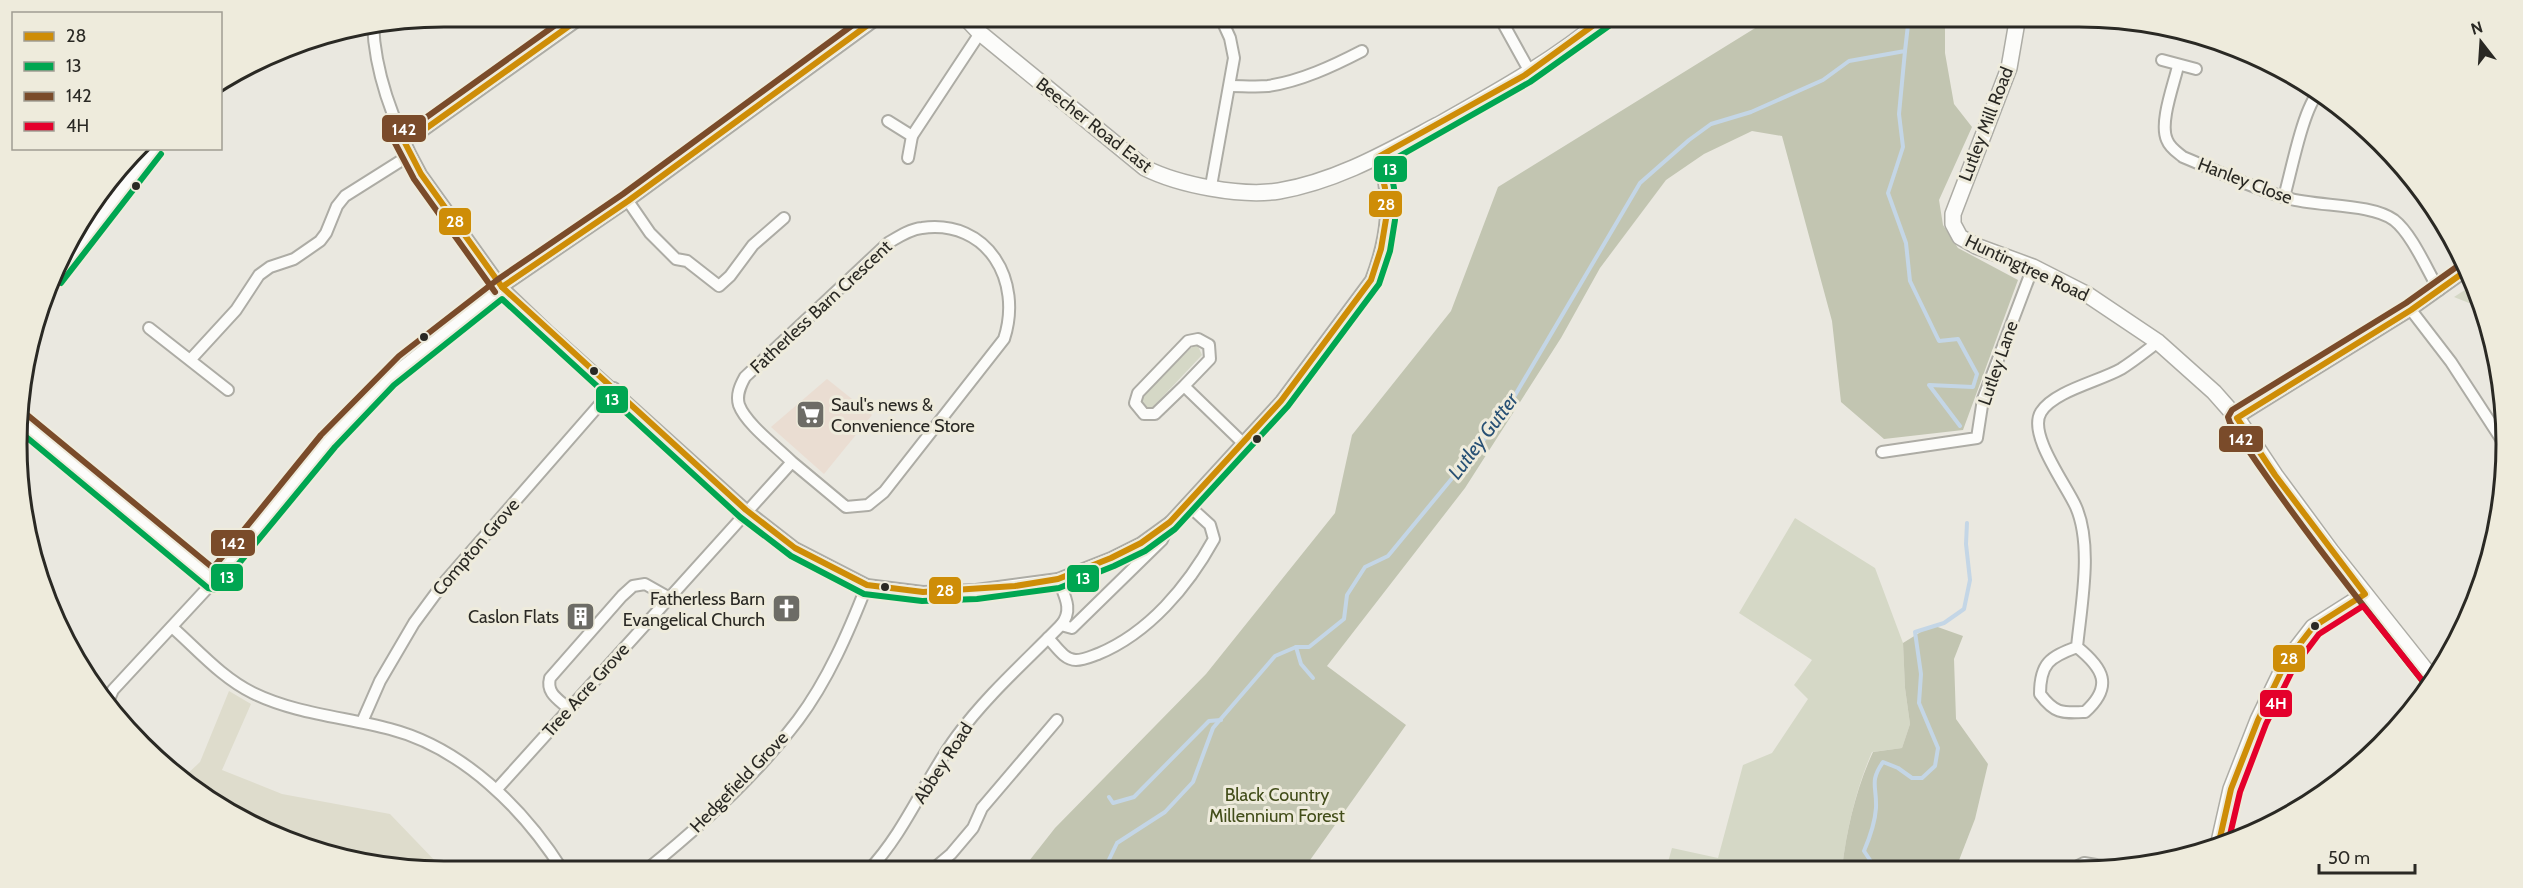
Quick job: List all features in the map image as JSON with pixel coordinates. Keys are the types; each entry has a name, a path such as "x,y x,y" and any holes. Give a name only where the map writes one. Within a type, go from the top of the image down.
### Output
{"street":[{"path":"403,140 421,132 569,27"},
{"path":"111,695 214,582 328,441 388,378 502,287 628,201 866,27"},
{"name":"Beecher Road East","path":"974,27 1145,168 1164,177 1238,191 1276,191 1315,183 1378,157 1530,72 1576,42 1594,27"},
{"path":"1211,186 1234,58 1225,27"},
{"path":"1505,27 1530,72"},
{"name":"Lutley Mill Road","path":"1956,231 1953,214 1955,204 1991,120 2009,68 2016,27"},
{"path":"374,33 376,65 410,155 421,174 502,287 746,510 795,548 867,585 923,592 986,589 1058,579 1111,558 1140,543 1170,522"},
{"path":"908,158 912,136 980,33"},
{"path":"1230,86 1267,86 1292,80 1334,65 1362,51"},
{"path":"2162,60 2196,69"},
{"name":"Hanley Close","path":"2178,66 2165,122 2165,136 2172,148 2183,157 2284,197 2307,203 2370,210 2383,214 2395,221 2404,231 2439,290"},
{"path":"2284,197 2313,99"},
{"path":"888,121 912,136"},
{"path":"78,245 152,150"},
{"path":"191,359 236,310 260,275 270,267 294,259 320,242 337,206 345,196 410,155"},
{"name":"Abbey Road","path":"878,861 892,843 957,736 1001,685 1061,625 1072,628 1162,540 1170,522 1244,444 1281,401 1371,280 1379,259 1388,216 1386,182 1378,157"},
{"path":"628,201 650,233 676,260 687,261 719,286 730,276 753,245 784,218"},
{"name":"Fatherless Barn Crescent","path":"920,228 948,228 960,231 984,246 1003,271 1007,286 1010,319 1004,339 884,492 867,505 846,507 792,462 747,418 740,406 740,387 745,377 888,243 920,228"},
{"name":"Huntingtree Road","path":"1956,231 1959,237 1976,246 2033,267 2088,295 2158,342 2214,392 2237,418 2282,485 2428,673"},
{"name":"Lutley Lane","path":"1882,452 1977,438 1983,399 2033,267"},
{"path":"2237,418 2411,310 2460,275"},
{"path":"2411,310 2451,362 2495,430"},
{"path":"149,328 228,390"},
{"path":"1198,339 1209,345 1210,359 1184,386 1155,414 1144,414 1135,403 1137,393 1188,341 1198,339"},
{"path":"2077,647 2083,588 2084,539 2077,508 2041,441 2038,419 2040,412 2056,398 2121,369 2158,342"},
{"path":"1184,386 1244,444"},
{"name":"Compton Grove","path":"362,722 380,681 414,623 428,604 614,388"},
{"path":"28,427 214,582"},
{"path":"746,510 792,462"},
{"path":"1048,638 1065,657 1075,660 1086,659 1115,647 1140,631 1162,609 1214,539 1210,525 1187,504"},
{"name":"Tree Acre Grove","path":"497,789 746,510"},
{"path":"1058,579 1069,607 1066,619 1061,625"},
{"path":"569,709 550,692 548,686 550,678 633,586 645,584 668,597"},
{"name":"Hedgefield Grove","path":"657,861 745,782 800,718 844,640 867,585"},
{"path":"2220,836 2231,789 2258,720 2286,662 2313,627 2365,594"},
{"path":"172,627 227,677 255,694 276,703 393,730 436,748 469,768 497,789 525,819 556,861"},
{"path":"2077,647 2095,662 2103,684 2100,695 2085,712 2060,713 2049,706 2040,694 2042,676 2045,665 2058,654 2077,647"},
{"path":"943,861 973,828 982,808 1057,720"}],"shaded area":[{"path":"827,379 872,415 824,474 771,427"},
{"path":"229,691 251,704 222,770 282,794 390,814 435,861 363,853 336,847 284,829 235,805 188,773 200,762"}],"green space":[{"name":"Black Country Millennium Forest","path":"1757,27 1945,27 1945,53 1954,104 1972,127 1939,200 1943,225 1958,248 2018,280 1963,430 1884,439 1841,402 1832,321 1782,136 1752,131 1704,154 1666,180 1600,268 1561,338 1465,488 1327,666 1406,725 1309,861 1029,861 1055,828 1206,674 1335,513 1352,435 1451,311 1498,187"},
{"path":"2466,289 2472,304 2454,297"},
{"path":"1193,346 1198,346 1202,355 1153,407 1145,408 1140,402 1143,396"},
{"path":"1795,518 1875,568 1903,643 1905,688 1910,724 1902,748 1872,752 1853,809 1843,861 1668,861 1672,848 1718,858 1743,765 1772,753 1808,699 1794,685 1812,660 1739,613"},
{"path":"1932,625 1963,636 1954,659 1956,719 1988,764 1975,819 1959,861 1843,861 1853,809 1873,752 1902,748 1910,724 1905,688 1903,643"}],"waterway":[{"name":"Lutley Gutter","path":"1108,861 1117,843 1165,812 1193,782 1213,728 1275,656 1296,647 1309,647 1344,619 1347,595 1365,567 1388,556 1501,419 1640,183 1711,124 1751,112 1823,80 1849,61 1905,51 1908,27"},
{"path":"1905,51 1899,114 1903,147 1888,193 1906,243 1910,281 1939,341 1958,339 1977,374 1973,387 1929,385 1960,426"},
{"path":"1871,861 1864,851 1875,819 1876,775 1883,762 1898,768 1912,778 1922,778 1935,766 1938,748 1919,703 1921,674 1915,632 1944,623 1964,609 1970,580 1966,544 1967,523"},
{"path":"1296,647 1301,664 1313,678"},
{"path":"1109,797 1113,803 1134,797 1209,721 1221,720"}],"transit line":[{"name":"142","path":"495,292 414,179 394,137 398,131 417,124 553,27"},
{"name":"28","path":"568,27 421,132 403,139 421,174 502,287 746,510 795,548 867,585 923,592 1015,586 1058,579 1111,558 1141,543 1170,522 1281,401 1371,280 1381,249 1386,219 1385,188 1378,157 1525,75 1591,27"},
{"name":"142","path":"28,416 213,568 321,435 399,356 497,280 623,194 850,27"},
{"name":"28","path":"502,287 628,201 865,27"},
{"name":"13","path":"27,438 208,588 217,590 335,447 394,385 502,299 740,517 791,556 864,594 922,601 977,599 1059,588 1145,551 1175,529 1288,406 1379,284 1390,251 1395,220 1394,188 1389,162 1530,82 1607,27"},
{"name":"13","path":"61,283 161,154"},
{"name":"142","path":"2422,681 2300,523 2228,417 2232,410 2406,303 2456,267"},
{"name":"28","path":"2220,836 2231,789 2258,720 2286,662 2313,627 2365,594 2275,475 2237,418 2411,310 2460,275"},
{"name":"4H","path":"2231,832 2240,792 2266,724 2294,667 2319,634 2363,606 2422,681"}],"place":[{"name":"Saul's news & Convenience Store","path":"810,415"},
{"name":"Fatherless Barn Evangelical Church","path":"786,609"},
{"name":"Caslon Flats","path":"580,617"}]}
